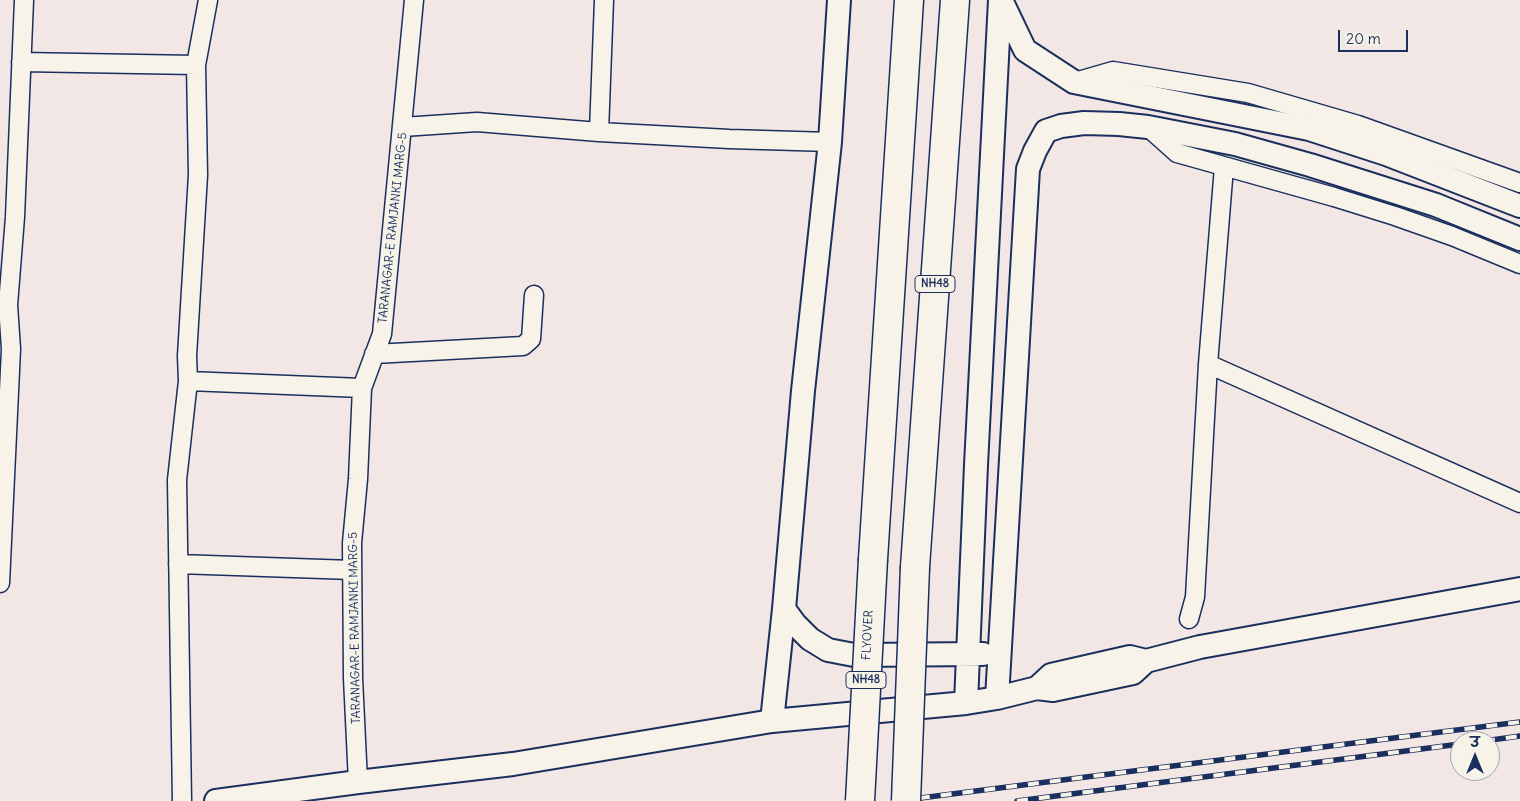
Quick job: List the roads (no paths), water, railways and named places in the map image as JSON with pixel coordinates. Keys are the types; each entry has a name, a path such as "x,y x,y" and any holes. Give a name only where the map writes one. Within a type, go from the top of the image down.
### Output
{"highway":[{"name":"FLYOVER","path":"860,801 873,559 909,0"},
{"name":"NH48","path":"906,801 915,567 956,0"}],"street":[{"path":"0,583 11,349 4,305 15,217 24,0"},
{"path":"182,801 177,480 188,381 187,356 198,175 196,65 208,0"},
{"name":"TARANAGAR-E RAMJANKI MARG-5","path":"358,782 353,678 352,543 358,478 362,388 382,334 414,0"},
{"path":"598,132 604,0"},
{"path":"772,721 803,391 830,142 838,0"},
{"path":"1001,0 1025,50 1074,82 1309,129 1386,154 1520,206"},
{"path":"966,703 976,465 1001,0"},
{"path":"21,62 196,65"},
{"path":"1074,82 1112,71 1248,94 1358,125 1520,182"},
{"path":"403,126 477,122 598,132 830,142"},
{"path":"997,698 1028,169 1046,131 1061,126 1084,123 1119,124 1148,127 1235,144 1310,165 1436,205 1520,239"},
{"path":"1148,127 1177,153 1395,216 1452,236 1520,264"},
{"path":"1189,619 1195,597 1208,364 1224,166"},
{"path":"374,354 523,346 531,339 534,295"},
{"path":"1208,364 1520,503"},
{"path":"188,381 362,388"},
{"path":"178,564 352,570"},
{"path":"216,801 513,764 772,721 966,703 997,698 1037,688 1053,690 1133,673 1146,661 1200,647 1520,588"},
{"path":"784,609 795,624 810,639 828,650 854,654 968,655 1000,653"}],"railway":[{"path":"897,801 1520,722"},
{"path":"1500,739 1520,736"},
{"path":"1017,801 1450,745"}]}
